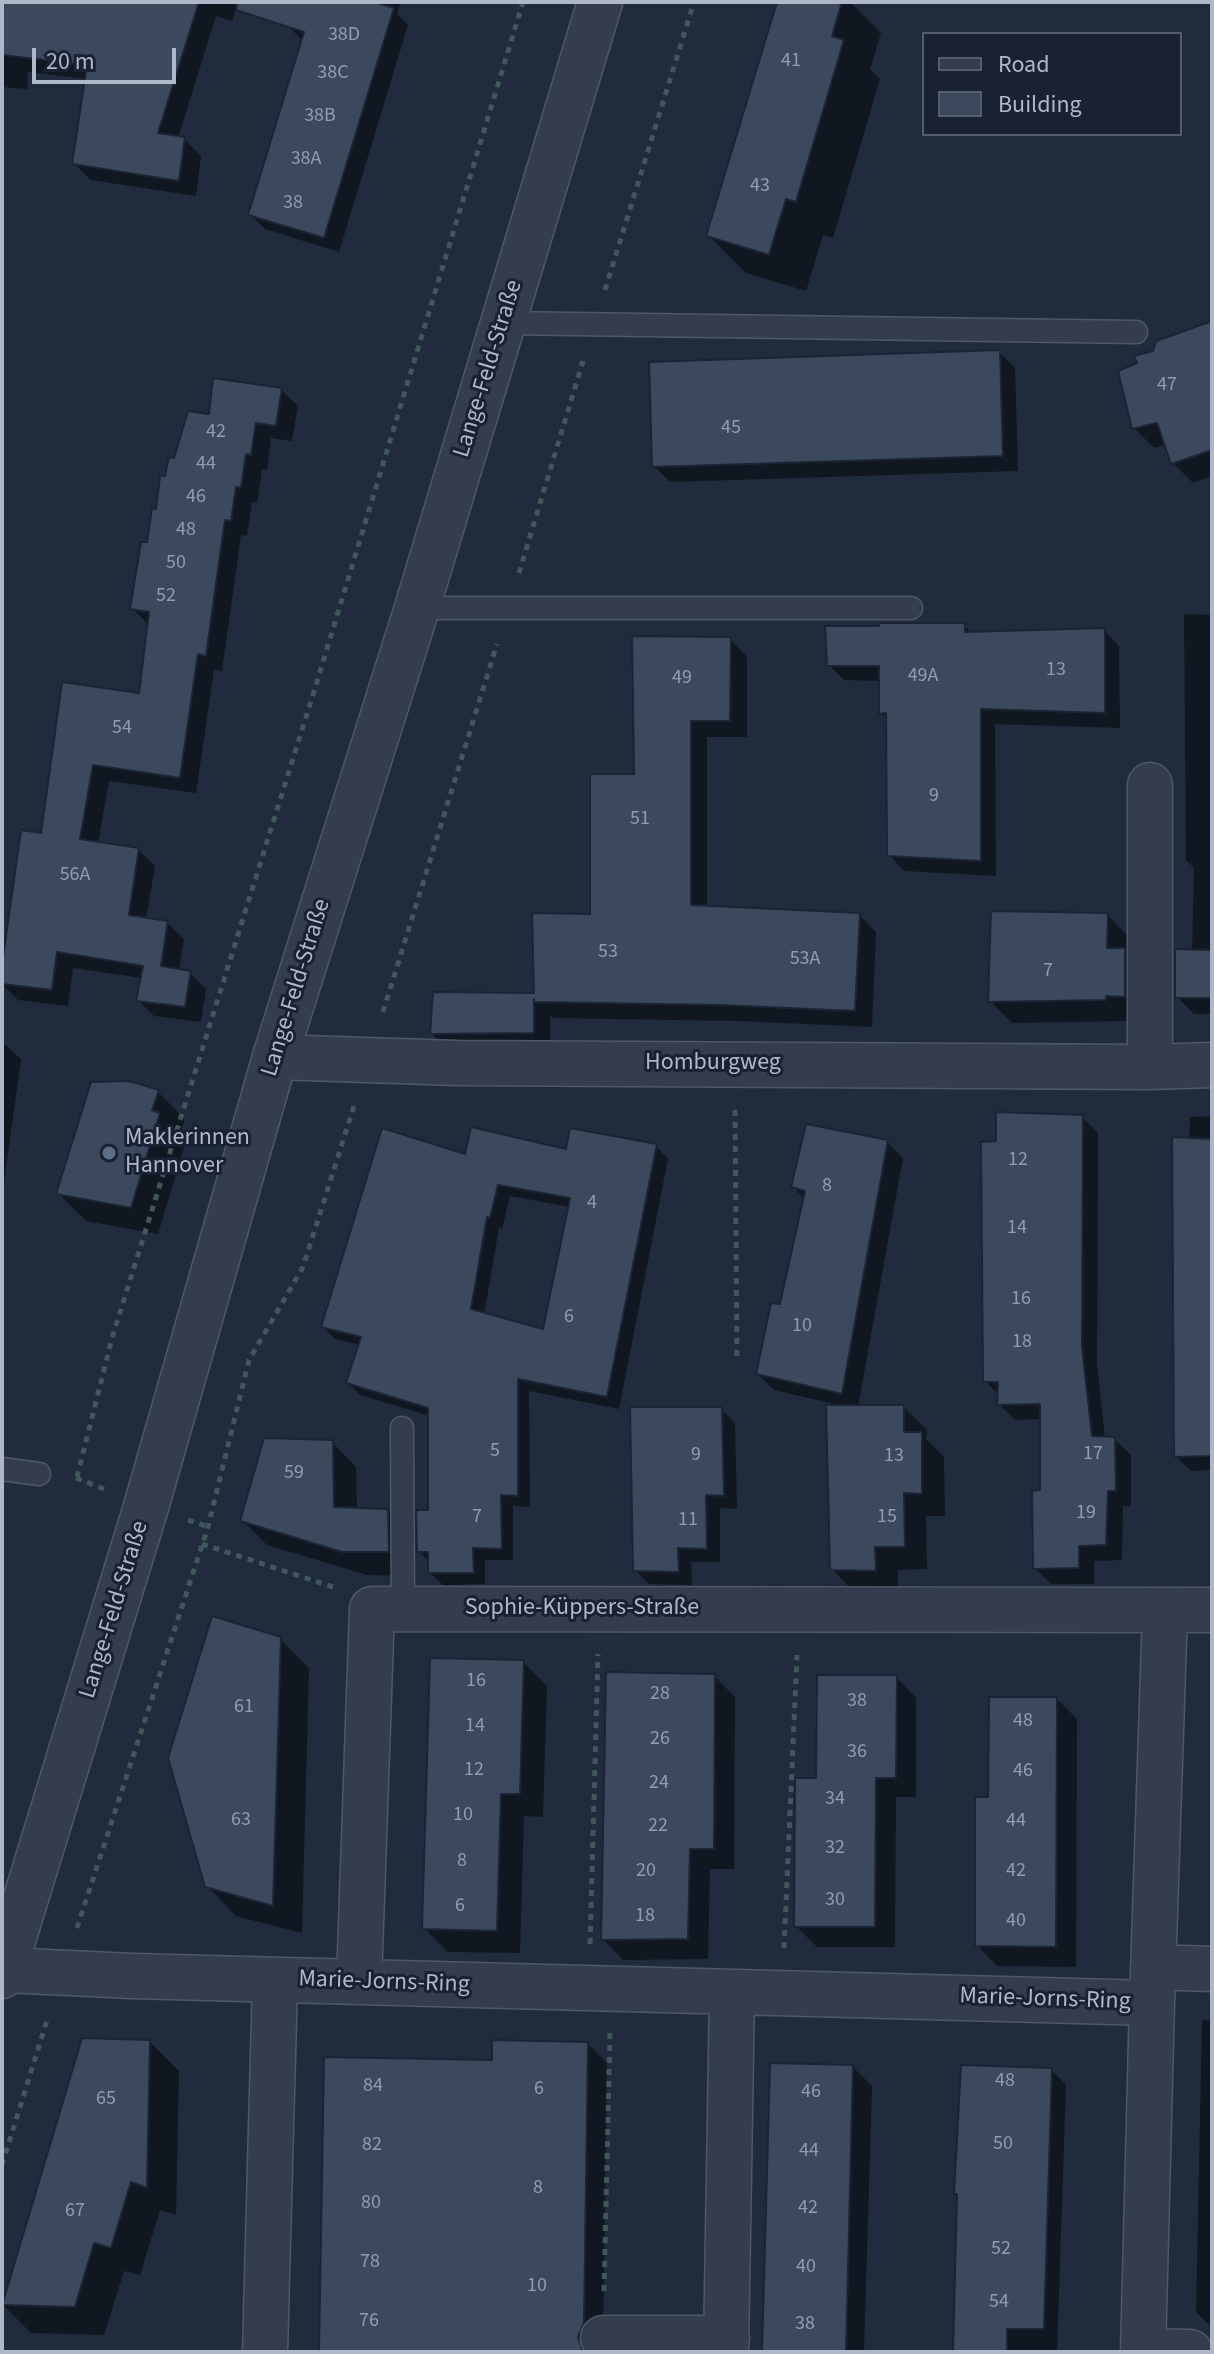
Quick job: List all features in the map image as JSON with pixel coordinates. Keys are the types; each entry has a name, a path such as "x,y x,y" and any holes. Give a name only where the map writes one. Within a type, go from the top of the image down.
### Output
{"street":[{"name":"Lange-Feld-Straße","path":"3,1973 146,1507 275,1057 417,608 600,2"},
{"path":"1150,785 1150,1067"},
{"name":"Homburgweg","path":"275,1057 367,1062 1212,1065"},
{"path":"359,1982 387,1609"},
{"name":"Sophie-Küppers-Straße","path":"387,1609 1212,1610"},
{"path":"1165,1611 1153,1985 1212,1969"},
{"name":"Marie-Jorns-Ring","path":"3,1973 782,1993 1153,1985 1143,2351"},
{"name":"Marie-Jorns-Ring","path":"265,2352 275,1980"},
{"path":"603,2338 726,2345 732,1992"},
{"path":"1143,2351 1190,2352"}],"lane":[{"path":"502,323 1136,332"},
{"path":"417,608 911,608"},
{"path":"387,1609 402,1428"},
{"path":"2,1469 39,1474"}],"path":[{"path":"77,1478 112,1338 316,685 523,2"},
{"path":"735,1065 737,1359"},
{"path":"202,1544 387,1609"},
{"path":"599,1609 603,2338"},
{"path":"782,1993 799,1610"}],"building":[{"path":"2,2 199,2 158,133 185,137 179,181 72,164 87,65 2,55"},
{"path":"237,2 374,2 394,8 324,238 248,215 304,32 236,10"},
{"path":"777,2 842,2 832,36 844,40 796,202 786,199 769,255 706,236"},
{"path":"1212,321 1212,450 1171,464 1157,423 1132,429 1118,371 1137,363 1134,356 1153,351 1156,341"},
{"path":"1000,350 1003,456 652,467 649,362"},
{"path":"213,378 282,388 276,426 256,423 251,455 246,454 241,488 236,487 231,521 225,520 206,656 198,654 180,778 93,765 80,839 139,848 129,915 168,921 161,966 191,971 185,1007 136,1001 143,966 57,952 52,990 2,984 2,964 21,830 41,833 62,682 139,693 149,612 130,609 141,542 147,542 152,508 156,509 160,476 165,476 169,457 174,458 188,411 209,414"},
{"path":"879,623 965,623 965,632 1105,628 1105,713 981,709 981,861 887,856 886,713 879,714 879,666 827,666 825,626 879,626"},
{"path":"632,636 731,637 730,721 691,721 691,905 860,913 855,1011 534,1002 534,1033 430,1034 433,992 534,993 532,913 590,914 590,774 634,774"},
{"path":"991,911 1108,913 1107,948 1125,948 1125,997 988,1002"},
{"path":"1175,949 1212,950 1212,998 1175,998"},
{"path":"129,1081 159,1090 152,1110 160,1113 131,1208 56,1194 91,1082"},
{"path":"996,1112 1083,1115 1082,1347 1092,1436 1115,1437 1116,1491 1108,1491 1106,1545 1079,1546 1079,1568 1033,1569 1032,1491 1040,1490 1040,1404 997,1405 998,1382 983,1382 981,1142 996,1141"},
{"path":"806,1124 888,1140 842,1394 756,1374 771,1303 780,1304 805,1191 791,1187"},
{"path":"471,1127 566,1149 570,1128 657,1144 607,1397 518,1379 518,1496 501,1495 502,1549 473,1548 474,1573 428,1573 428,1552 417,1552 416,1510 428,1510 428,1408 346,1383 361,1337 321,1327 382,1128 465,1154","holes":["498,1185 570,1198 543,1329 471,1309 487,1217 490,1218"]},
{"path":"1172,1137 1212,1139 1212,1456 1174,1457"},
{"path":"826,1405 904,1405 904,1432 922,1432 922,1494 904,1493 905,1547 875,1547 876,1571 830,1570"},
{"path":"630,1407 722,1407 724,1496 706,1495 707,1549 678,1548 679,1572 633,1571"},
{"path":"264,1438 333,1440 334,1507 388,1509 389,1552 342,1552 240,1521"},
{"path":"212,1616 281,1637 273,1906 205,1887 168,1758"},
{"path":"430,1658 524,1660 520,1794 501,1794 497,1931 422,1929"},
{"path":"606,1672 715,1674 714,1849 690,1849 688,1939 601,1940"},
{"path":"817,1675 897,1675 896,1778 876,1778 875,1927 794,1927 795,1778 816,1778"},
{"path":"989,1697 1057,1697 1056,1947 975,1946 975,1797 988,1797"},
{"path":"82,2038 150,2040 147,2188 131,2182 111,2248 94,2243 75,2307 2,2305"},
{"path":"492,2040 588,2042 584,2322 578,2337 583,2352 319,2352 324,2057 492,2060"},
{"path":"770,2063 853,2065 846,2352 762,2352"},
{"path":"961,2065 1052,2068 1044,2329 1007,2329 1007,2352 953,2352 957,2194 954,2194"}],"place":[{"name":"Maklerinnen Hannover","path":"109,1153"}]}
